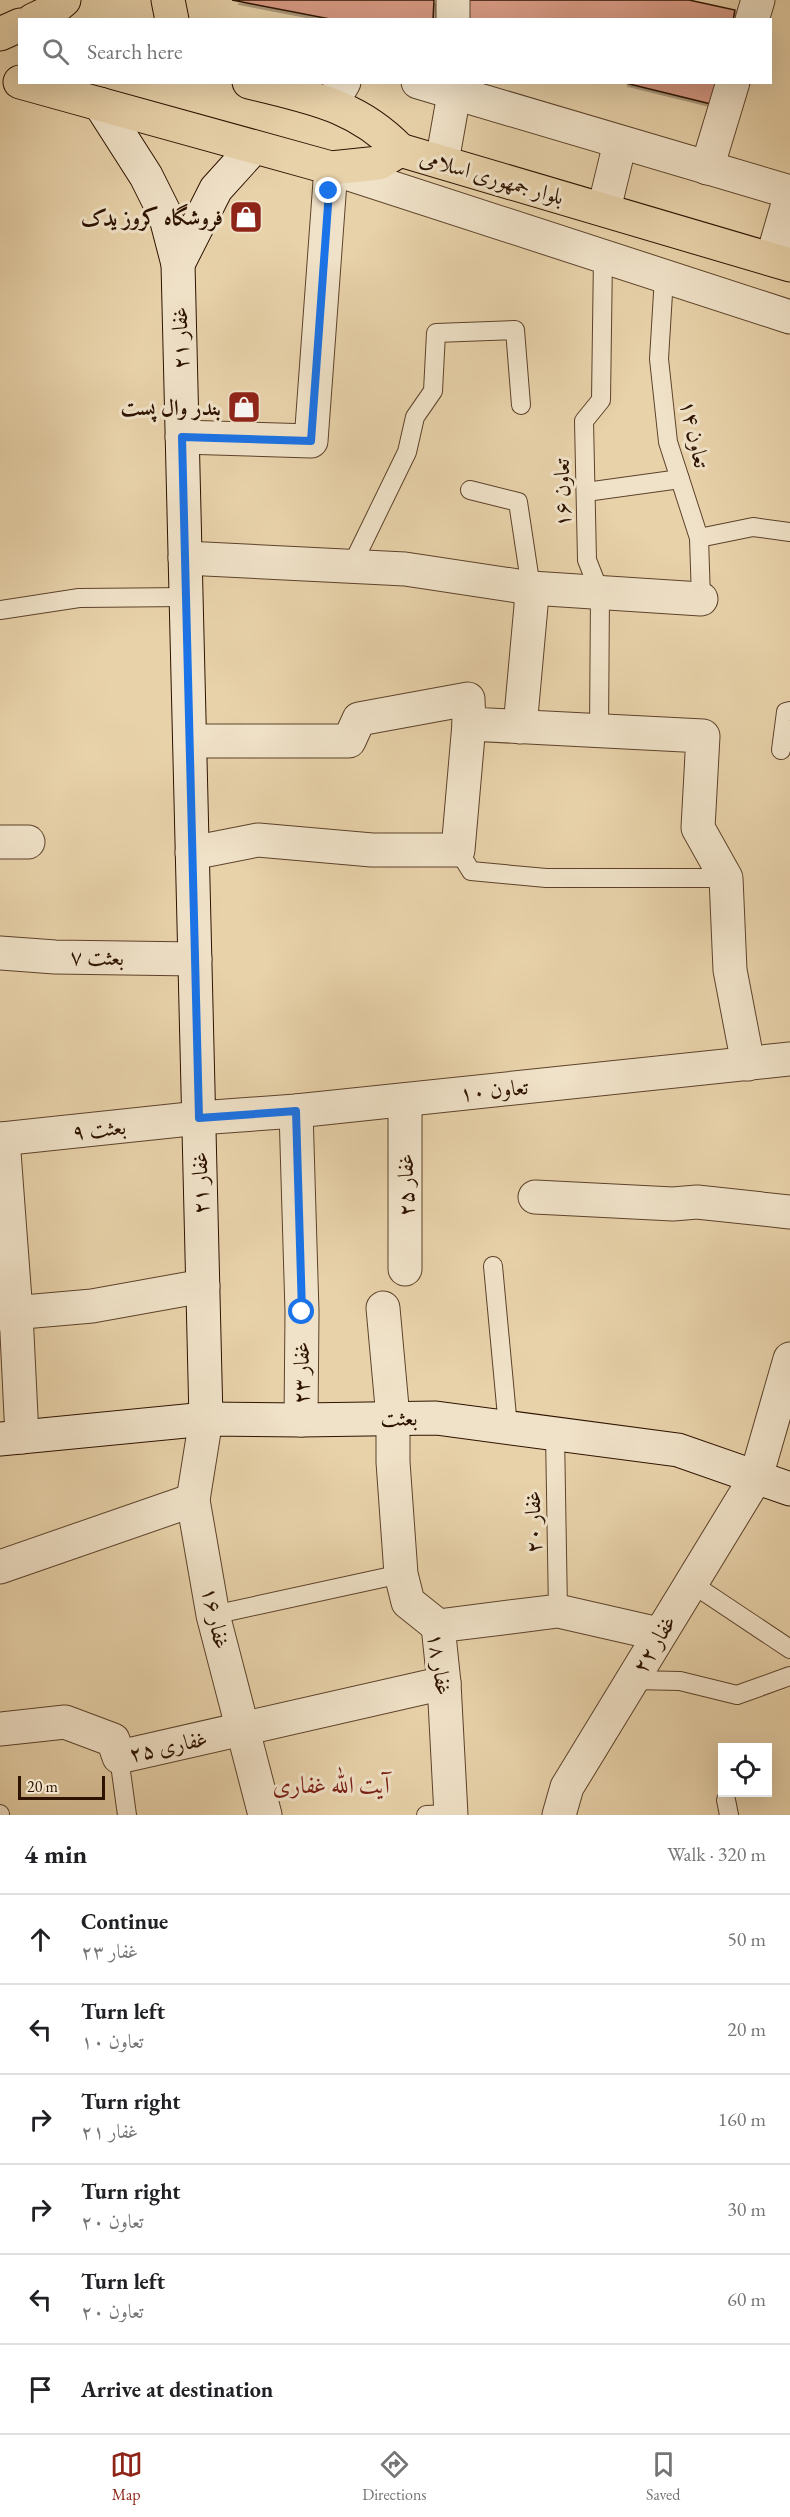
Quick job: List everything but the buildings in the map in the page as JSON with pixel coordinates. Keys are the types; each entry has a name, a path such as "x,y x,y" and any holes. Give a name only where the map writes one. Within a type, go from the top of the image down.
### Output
{"main road":[{"path":"37,18 50,12 64,0"},
{"path":"168,0 172,18"},
{"path":"0,34 18,26"},
{"name":"بلوار جمهوری اسلامی","path":"0,79 18,82"},
{"name":"بلوار جمهوری اسلامی","path":"27,84 331,168 379,163 400,150 781,262"},
{"path":"265,84 338,93 366,120 382,131 400,150"}],"street":[{"path":"453,0 453,18"},
{"path":"430,84 454,88 620,142 790,192"},
{"path":"707,168 732,84"},
{"path":"442,162 454,88"},
{"name":"غفار ۲۱","path":"100,104 146,176 165,214 178,264 206,1419"},
{"path":"604,209 620,142"},
{"path":"178,264 216,189 254,147"},
{"path":"182,437 311,441 331,168 790,318"},
{"path":"781,262 790,197"},
{"path":"185,558 405,569 531,588 701,599"},
{"path":"520,727 531,588"},
{"path":"190,741 349,741 359,719 468,699 469,724 458,850 372,849 258,840 192,853"},
{"path":"469,724 703,736 698,828 726,878 730,970 748,1064"},
{"name":"بعثت ۷","path":"0,953 55,957 195,959"},
{"name":"تعاون ۱۰","path":"199,1118 296,1111 790,1059"},
{"name":"غفار ۲۵","path":"405,1100 405,1269"},
{"name":"غفار ۲۳","path":"296,1111 302,1312 301,1420"},
{"name":"بعثت ۹","path":"1,1139 199,1118"},
{"path":"1,1139 11,1438"},
{"path":"535,1197 673,1204 697,1202 790,1212"},
{"path":"8,1314 92,1306 202,1286"},
{"path":"383,1308 393,1418"},
{"name":"غفار ۲۲","path":"559,1815 567,1787 756,1477 790,1359"},
{"name":"غفار ۱۸","path":"393,1418 393,1462 401,1575 408,1602 438,1626 444,1683 442,1814"},
{"name":"بعثت","path":"11,1438 206,1419 436,1418 678,1450 790,1489"},
{"name":"غفار ۱۶","path":"206,1419 193,1500 213,1615 265,1815"},
{"path":"0,1567 193,1500"},
{"path":"438,1626 558,1611 659,1634"},
{"name":"غفاری ۲۵","path":"0,1729 65,1722 113,1740 119,1757 444,1683"}],"lane":[{"name":"تعاون ۱۶","path":"599,731 600,593 587,560 584,421 601,400 603,256"},
{"name":"تعاون ۱۴","path":"664,277 659,359 668,442 699,538 701,599"},
{"path":"351,567 407,452 415,417 433,391 436,333 515,330 521,405"},
{"path":"586,492 680,479"},
{"path":"470,490 518,502 531,588"},
{"path":"699,538 753,527 790,532"},
{"path":"0,610 79,598 186,597"},
{"path":"781,750 786,711 790,711"},
{"path":"458,850 471,871 546,878 726,878"},
{"path":"493,1266 508,1427"},
{"name":"غفار ۲۰","path":"555,1433 558,1611"},
{"path":"213,1615 401,1575"},
{"path":"691,1583 790,1649"},
{"path":"632,1680 680,1681 737,1695 790,1676"},
{"path":"119,1757 127,1815"}],"place":[{"name":"فروشگاه کروز یدک","path":"246,217"},
{"name":"بندر وال پست","path":"244,407"}],"district":[{"name":"آیت الله غفاری","path":"331,1784"}],"route":[{"path":"302,1312 296,1111 199,1118 182,437 311,441 329,191"}]}
